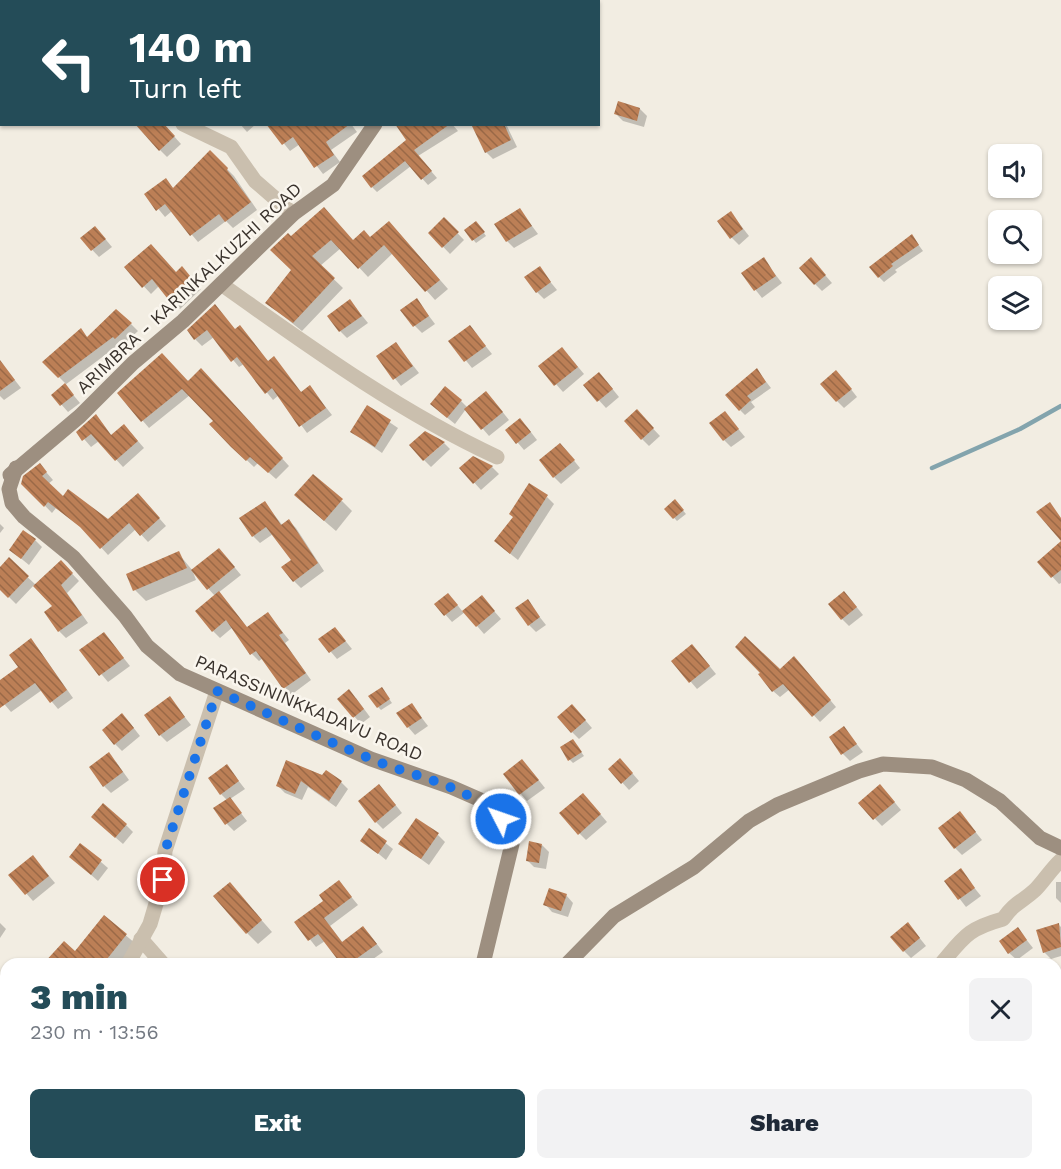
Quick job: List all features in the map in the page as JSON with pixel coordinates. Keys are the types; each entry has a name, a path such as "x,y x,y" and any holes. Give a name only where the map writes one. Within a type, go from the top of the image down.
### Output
{"main road":[{"name":"ARIMBRA - KARINKALKUZHI ROAD","path":"0,486 16,468 80,416 133,363 221,285 293,214 333,185 374,126"},
{"name":"PARASSININKKADAVU ROAD","path":"16,468 9,489 16,509 92,576 147,646 180,674 371,759 451,787 483,801 501,819 512,844 484,958"},
{"path":"573,958 614,916 693,867 749,821 777,805 859,771 883,764 932,767 966,780 1000,801 1040,838 1061,848"}],"street":[{"path":"187,126 231,147 255,181 293,214"},
{"path":"221,285 354,378 459,439 497,457"},
{"path":"131,958 150,924 163,880 168,841 217,691"},
{"path":"946,958 978,926 1003,919 1013,904 1035,890 1046,874 1061,860"},
{"path":"141,939 158,958"}],"building":[{"path":"618,101 640,108 637,121 614,114"},
{"path":"137,126 166,126 175,136 159,151"},
{"path":"268,126 347,126 326,142 334,155 314,168 293,137 282,145"},
{"path":"396,126 447,126 414,150 432,171 421,180 405,161 371,188 362,176 406,140"},
{"path":"472,126 505,126 511,140 485,153"},
{"path":"210,150 228,168 227,170 251,202 225,222 219,214 190,236 165,204 156,211 144,194 166,178 173,188"},
{"path":"324,207 353,240 364,230 370,237 389,221 440,280 425,292 384,245 358,269 331,240 312,256 335,278 293,323 265,303 291,270 270,250 288,233 291,236"},
{"path":"520,208 532,226 506,242 494,224"},
{"path":"731,211 743,229 730,239 717,221"},
{"path":"444,217 459,232 442,248 428,233"},
{"path":"476,221 485,232 472,241 464,230"},
{"path":"95,226 106,239 91,251 80,238"},
{"path":"912,234 919,245 891,264 893,266 878,278 869,267"},
{"path":"151,244 176,272 182,266 195,282 171,303 152,279 142,288 124,267"},
{"path":"764,257 776,276 754,291 741,273"},
{"path":"811,257 826,275 814,285 799,268"},
{"path":"540,266 551,282 536,293 524,277"},
{"path":"417,298 429,316 413,327 400,310"},
{"path":"350,299 362,316 339,332 327,316"},
{"path":"215,304 235,329 240,325 268,361 274,356 301,392 310,385 326,408 299,427 272,388 265,394 237,357 231,362 207,330 194,340 187,330"},
{"path":"116,309 132,323 115,339 113,337 58,378 42,362 81,328 87,337"},
{"path":"470,325 486,346 464,362 448,341"},
{"path":"396,342 413,366 393,380 376,356"},
{"path":"562,347 578,367 554,386 538,366"},
{"path":"162,353 188,381 201,368 283,458 268,473 250,457 246,461 209,424 213,421 182,389 141,422 117,393"},
{"path":"0,360 15,380 0,391"},
{"path":"757,368 766,382 747,396 751,400 739,411 725,395"},
{"path":"836,370 852,389 836,402 820,384"},
{"path":"599,372 613,389 597,402 583,385"},
{"path":"65,383 74,395 60,406 51,395"},
{"path":"445,386 462,400 447,418 430,404"},
{"path":"486,391 503,412 481,430 464,409"},
{"path":"367,405 391,420 375,447 350,432"},
{"path":"637,409 654,428 641,440 624,421"},
{"path":"725,411 739,429 723,441 709,423"},
{"path":"96,414 111,435 124,424 138,441 115,461 91,434 82,441 76,432"},
{"path":"520,418 531,432 516,444 505,430"},
{"path":"425,431 445,442 423,461 409,445"},
{"path":"560,443 575,460 553,478 539,460"},
{"path":"473,456 493,466 473,484 459,468"},
{"path":"40,463 47,472 42,476 63,496 68,489 108,519 138,493 160,518 140,536 129,523 100,549 80,527 48,502 44,507 21,484 23,476"},
{"path":"313,474 343,499 324,521 294,495"},
{"path":"529,483 548,495 510,554 494,541 513,517 509,514"},
{"path":"675,499 684,510 673,519 664,509"},
{"path":"265,501 281,525 289,519 318,563 293,582 281,567 291,560 266,527 252,537 239,518"},
{"path":"1050,502 1061,518 1061,541 1036,512"},
{"path":"23,530 36,539 21,559 9,550"},
{"path":"1061,541 1061,570 1051,578 1037,562"},
{"path":"219,548 235,567 207,590 191,570"},
{"path":"179,551 187,568 133,591 126,574"},
{"path":"9,557 29,576 8,598 0,590 0,567"},
{"path":"61,560 73,573 61,585 82,615 58,632 44,612 52,606 33,586"},
{"path":"219,591 247,627 268,612 283,633 279,635 306,673 283,689 256,651 250,655 226,620 212,632 195,611"},
{"path":"844,591 857,607 841,620 828,604"},
{"path":"448,593 458,605 444,616 434,604"},
{"path":"482,595 495,611 476,627 462,611"},
{"path":"528,599 540,617 528,626 515,608"},
{"path":"335,627 346,641 329,653 318,639"},
{"path":"104,632 124,658 99,676 79,650"},
{"path":"745,636 780,669 794,656 831,700 812,717 783,684 772,692 758,674 760,673 735,647"},
{"path":"31,638 67,690 50,703 35,683 0,708 0,680 18,667 9,655"},
{"path":"692,644 710,666 689,683 671,661"},
{"path":"382,687 390,699 377,708 368,696"},
{"path":"349,689 364,709 353,718 337,699"},
{"path":"170,696 185,717 159,736 144,715"},
{"path":"412,703 422,718 407,728 396,713"},
{"path":"572,704 586,720 571,733 557,717"},
{"path":"122,713 134,728 114,745 102,730"},
{"path":"844,726 857,744 841,755 829,737"},
{"path":"573,739 582,752 568,761 560,747"},
{"path":"109,752 123,772 103,787 89,767"},
{"path":"620,758 633,773 621,784 608,769"},
{"path":"522,759 539,780 519,795 503,774"},
{"path":"286,760 322,775 326,770 342,781 329,801 301,781 295,794 276,786"},
{"path":"227,764 239,781 220,795 208,778"},
{"path":"379,784 396,805 375,823 358,801"},
{"path":"880,784 895,802 873,820 858,803"},
{"path":"583,793 601,814 578,835 559,813"},
{"path":"230,797 242,813 225,825 213,808"},
{"path":"103,803 127,824 115,838 91,817"},
{"path":"960,811 976,832 954,849 938,828"},
{"path":"416,818 439,833 421,859 398,844"},
{"path":"369,828 387,841 378,854 360,841"},
{"path":"529,841 542,844 539,863 526,861"},
{"path":"80,843 102,860 91,875 69,857"},
{"path":"33,855 49,876 25,895 8,875"},
{"path":"961,868 975,888 958,900 944,881"},
{"path":"339,880 352,897 324,918 342,942 363,926 377,944 357,958 336,958 318,934 308,941 294,922 323,901 319,895"},
{"path":"230,882 262,920 246,934 213,896"},
{"path":"549,888 567,894 561,911 543,905"},
{"path":"104,915 127,934 108,958 48,958 64,941 75,951"},
{"path":"908,922 920,938 903,952 890,937"},
{"path":"1059,923 1061,947 1043,953 1036,930"},
{"path":"1018,927 1027,940 1008,954 999,941"}],"waterway":[{"path":"932,468 1020,429 1061,406"}],"route":[{"path":"163,880 165,851 217,691 371,759 451,787 483,801 501,819"}]}
